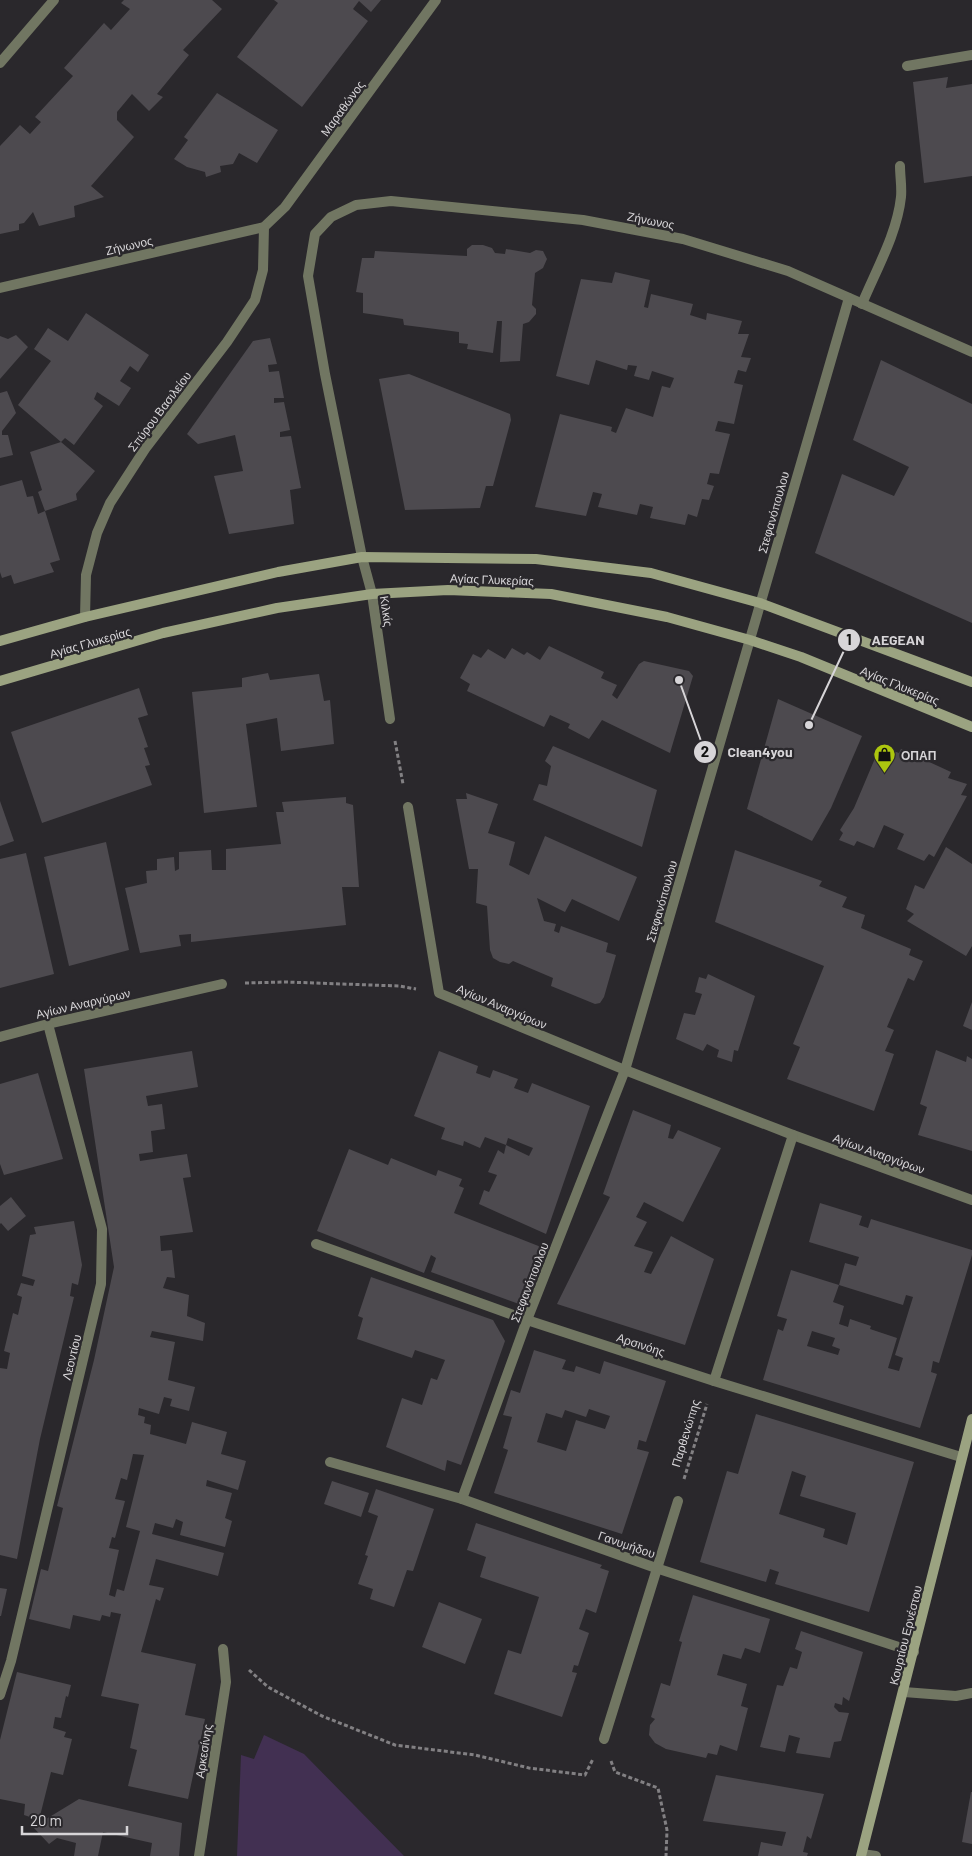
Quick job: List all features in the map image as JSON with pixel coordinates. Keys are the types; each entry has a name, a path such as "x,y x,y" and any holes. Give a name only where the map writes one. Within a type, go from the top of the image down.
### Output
{"street":[{"path":"0,63 54,0"},
{"name":"Μαραθώνος","path":"264,227 285,207 436,0"},
{"path":"907,66 972,55"},
{"path":"862,304 893,232 901,196 900,166"},
{"name":"Ζήνωνος","path":"315,234 331,217 356,205 391,201 583,220 684,239 788,271 972,352"},
{"name":"Ζήνωνος","path":"0,288 264,227"},
{"name":"Σπύρου Βασιλείου","path":"85,617 86,574 97,533 110,503 145,449 227,342 255,300 263,270 264,227"},
{"name":"Κιλκίς","path":"315,234 308,276 325,374 362,557 372,594 390,719"},
{"name":"Στεφανόπουλου","path":"462,1499 527,1320 625,1070 849,298"},
{"name":"Αγίας Γλυκερίας","path":"0,641 85,617 278,572 362,557 536,560 651,573 760,602 972,682"},
{"name":"Αγίας Γλυκερίας","path":"0,681 163,633 277,608 372,594 448,590 551,594 667,617 750,640 801,657 972,727"},
{"path":"408,807 438,993"},
{"name":"Αγίων Αναργύρων","path":"0,1037 222,984"},
{"name":"Αγίων Αναργύρων","path":"438,993 625,1070 792,1135 972,1200"},
{"name":"Λεοντίου","path":"0,1696 11,1662 101,1284 102,1229 48,1024"},
{"path":"714,1381 792,1135"},
{"name":"Αρσινόης","path":"316,1244 527,1320 714,1381 961,1457"},
{"name":"Κουρτίου Ερνέστου","path":"861,1855 972,1419"},
{"name":"Γανυμήδου","path":"330,1462 462,1499 656,1568 914,1652"},
{"path":"604,1739 678,1501"},
{"name":"Αρκεσίνης","path":"199,1856 226,1682 223,1649"},
{"path":"904,1692 956,1696 972,1693"},
{"path":"861,1855 876,1856"}],"path":[{"path":"390,719 408,807"},
{"name":"Αγίων Αναργύρων","path":"222,984 286,982 399,986 438,993"},
{"name":"Παρθενώπης","path":"678,1501 714,1381"},
{"path":"223,1649 268,1687 322,1716 395,1745 475,1755 529,1768 584,1776 604,1739"},
{"path":"604,1739 615,1772 658,1788 667,1830 666,1856"}],"shaded area":[{"path":"264,1735 304,1754 404,1856 237,1856 241,1755 254,1759"}],"building":[{"path":"124,0 212,0 222,9 183,50 189,55 157,94 163,97 149,111 132,94 117,112 117,120 134,137 91,186 104,197 74,206 75,217 39,226 33,212 24,223 19,224 19,230 0,234 0,146 20,125 30,134 41,122 35,117 73,76 64,68 104,23 111,30 130,9 121,3"},
{"path":"274,0 381,0 371,12 359,1 353,9 368,21 302,107 237,57 278,3"},
{"path":"948,77 946,88 972,84 972,176 924,183 913,82"},
{"path":"217,93 278,130 257,163 239,153 233,164 220,166 221,172 206,177 205,172 187,167 174,159 188,140 184,137"},
{"path":"472,245 483,245 492,248 495,253 505,254 506,249 530,253 536,250 543,251 547,259 543,268 535,273 532,305 536,309 536,314 529,322 523,324 520,361 500,362 502,321 497,321 493,353 467,349 468,344 459,343 459,332 404,325 403,319 363,313 363,293 356,292 362,258 374,258 375,251 467,256 467,249"},
{"path":"615,272 650,280 644,307 648,308 651,294 693,304 690,315 706,320 707,313 742,321 738,334 749,334 741,357 751,358 746,372 738,370 734,383 743,385 734,424 718,421 715,431 730,434 719,474 710,473 707,484 714,486 709,500 702,499 697,517 688,514 685,525 650,518 653,507 640,504 637,515 598,507 602,494 593,492 586,516 535,507 560,414 612,427 611,431 616,433 626,408 653,417 662,386 670,388 674,378 652,371 649,380 634,376 637,366 628,365 627,370 596,360 589,385 556,376 581,279 612,283"},
{"path":"86,313 149,355 138,372 130,366 120,381 131,388 119,406 97,392 94,399 103,406 74,445 65,438 61,442 18,405 51,361 34,349 48,328 68,341"},
{"path":"16,335 28,347 0,379 0,336 8,339"},
{"path":"270,338 277,364 268,365 269,372 279,371 284,398 274,398 274,403 284,402 290,430 280,432 280,437 291,436 301,488 290,490 294,524 229,534 214,476 243,471 235,435 198,444 187,434 253,341"},
{"path":"881,360 972,404 972,623 815,553 842,474 894,496 909,467 853,440"},
{"path":"409,374 510,414 511,420 493,486 486,486 480,508 405,510 379,379"},
{"path":"7,391 16,413 2,431 2,435 8,435 13,455 0,458 0,393"},
{"path":"61,442 95,471 76,494 77,500 45,511 38,492 42,490 30,452"},
{"path":"22,480 27,497 33,496 38,514 45,511 60,560 50,563 54,572 14,584 11,575 2,578 0,572 0,486"},
{"path":"549,646 604,672 601,678 617,685 612,695 617,699 639,664 644,661 689,671 693,676 670,753 602,720 589,739 568,728 570,724 550,715 544,727 467,691 470,684 460,678 473,654 481,658 488,649 505,659 512,648 524,655 527,652 540,660"},
{"path":"268,673 270,680 319,674 324,701 330,700 334,744 281,751 277,718 246,724 257,807 204,813 192,692 242,687 242,678"},
{"path":"139,688 148,715 138,718 148,747 144,748 150,765 145,766 152,785 42,823 11,732"},
{"path":"778,699 862,736 831,808 812,841 747,809"},
{"path":"553,746 657,790 642,847 533,800 539,784 547,786 551,766 545,761"},
{"path":"885,748 899,753 901,749 951,772 948,778 967,784 961,795 967,796 934,857 929,854 924,861 897,849 904,834 884,825 874,848 857,841 854,846 839,840 843,833 840,830 854,808 876,756 881,759"},
{"path":"466,793 498,804 488,833 515,842 509,865 529,875 545,836 637,877 619,921 572,899 565,912 537,898 544,921 556,924 554,931 559,933 561,926 608,943 606,952 616,955 604,997 600,1003 595,1004 551,986 553,978 513,961 509,964 493,958 490,950 487,906 476,903 478,869 469,869 456,799 467,799"},
{"path":"346,797 346,803 353,805 359,887 342,887 346,925 191,942 191,934 179,935 181,946 140,953 125,888 147,883 146,871 157,870 157,859 174,857 175,871 179,869 179,852 211,850 212,870 226,870 226,849 281,844 276,812 284,812 282,802"},
{"path":"0,801 14,841 0,846"},
{"path":"106,842 129,950 69,966 44,857"},
{"path":"946,847 972,864 972,946 966,956 907,921 914,914 906,909 915,885 924,889"},
{"path":"735,850 822,881 819,886 847,897 842,907 865,915 861,928 911,949 909,955 923,961 914,981 908,978 887,1027 894,1030 885,1051 894,1054 874,1111 787,1079 800,1047 793,1044 824,966 715,922"},
{"path":"26,853 54,974 0,988 0,859"},
{"path":"708,974 755,996 738,1051 734,1050 732,1062 717,1057 719,1050 707,1044 703,1051 676,1039 684,1013 695,1015 702,994 695,992 699,977 706,979"},
{"path":"972,1002 972,1030 963,1026"},
{"path":"936,1050 966,1062 967,1056 972,1059 972,1151 918,1135 927,1107 920,1104"},
{"path":"192,1051 198,1087 146,1096 148,1106 162,1104 165,1129 151,1131 153,1152 139,1154 140,1161 187,1154 191,1177 183,1178 193,1232 160,1236 161,1251 172,1250 175,1278 167,1277 163,1288 189,1295 187,1316 205,1323 203,1341 152,1331 150,1337 175,1342 168,1380 195,1387 189,1411 170,1406 172,1399 164,1397 159,1414 139,1408 138,1415 145,1417 144,1423 151,1425 150,1434 186,1444 192,1422 227,1432 221,1454 246,1461 238,1490 207,1480 206,1486 232,1493 225,1518 232,1521 225,1547 180,1535 183,1522 176,1519 173,1528 155,1523 152,1534 224,1553 218,1576 156,1559 149,1585 164,1588 160,1601 156,1599 141,1652 196,1664 185,1715 205,1719 188,1799 128,1786 137,1750 130,1748 139,1704 101,1696 121,1614 111,1612 110,1617 102,1615 100,1621 73,1615 70,1629 29,1619 41,1569 48,1571 63,1508 57,1506 94,1360 114,1267 84,1069","holes":["133,1454 144,1455 126,1527 140,1531 124,1591 117,1589 115,1597 109,1595 119,1550 109,1548 112,1537 115,1538 125,1501 115,1499 121,1478 127,1480"]},
{"path":"439,1051 478,1066 476,1073 490,1078 493,1070 518,1079 514,1088 528,1093 532,1083 590,1106 546,1234 479,1204 484,1190 489,1192 497,1175 488,1172 498,1150 504,1154 506,1145 485,1137 480,1148 464,1141 463,1146 441,1139 445,1128 414,1116","holes":["508,1138 533,1148 529,1156 506,1145"]},
{"path":"38,1073 63,1159 4,1175 0,1164 0,1084"},
{"path":"633,1110 671,1125 668,1138 673,1139 678,1130 721,1148 683,1222 644,1202 636,1217 647,1222 634,1246 653,1252 644,1272 651,1274 671,1236 714,1259 685,1345 557,1304 610,1197 603,1194"},
{"path":"349,1149 388,1165 391,1158 436,1176 438,1170 462,1179 459,1186 464,1188 454,1213 541,1247 519,1304 431,1272 436,1258 431,1255 424,1273 317,1231"},
{"path":"11,1197 26,1216 8,1231 0,1224 0,1206"},
{"path":"820,1203 862,1216 859,1225 868,1228 871,1219 972,1250 939,1363 933,1361 931,1372 937,1374 920,1428 763,1380 778,1329 783,1331 787,1319 777,1316 791,1270 839,1285 845,1263 856,1266 859,1257 809,1242","holes":["839,1285 903,1305 906,1295 913,1297 895,1355 903,1358 899,1371 888,1368 897,1338 870,1329 871,1326 850,1319 848,1327 839,1324 844,1306 833,1302","812,1331 835,1338 832,1346 840,1349 838,1355 807,1346"]},
{"path":"74,1221 82,1265 78,1285 72,1283 70,1296 74,1297 40,1439 17,1559 0,1555 0,1368 7,1369 10,1353 4,1351 13,1313 18,1315 22,1297 17,1295 21,1283 33,1286 35,1280 22,1276 30,1235 36,1234 34,1227"},
{"path":"371,1277 493,1320 505,1341 461,1465 447,1460 445,1471 386,1447 402,1398 422,1405 431,1378 437,1380 445,1360 415,1350 412,1358 357,1339 363,1318 358,1316"},
{"path":"534,1350 566,1360 562,1369 574,1372 576,1366 600,1374 604,1361 666,1381 646,1442 639,1440 637,1449 649,1452 622,1534 494,1493 508,1450 503,1448 512,1417 503,1415 511,1390 520,1393","holes":["589,1409 610,1416 605,1429 576,1420 566,1451 537,1442 546,1413 562,1418 565,1410 586,1417"]},
{"path":"756,1414 914,1462 869,1612 775,1584 779,1572 770,1569 766,1582 700,1562 727,1471 738,1474","holes":["792,1471 806,1476 800,1496 856,1513 847,1545 823,1537 825,1529 779,1514"]},
{"path":"332,1481 369,1493 361,1517 324,1504"},
{"path":"376,1489 434,1509 413,1571 407,1570 394,1607 370,1599 373,1589 358,1584 368,1556 365,1555 378,1516 368,1512"},
{"path":"476,1523 602,1565 600,1568 609,1571 596,1613 586,1609 579,1629 589,1633 578,1666 574,1665 572,1672 577,1673 562,1717 494,1694 508,1650 521,1654 539,1597 480,1577 486,1557 467,1550"},
{"path":"0,1588 7,1589 1,1616 0,1616"},
{"path":"693,1595 770,1619 760,1653 745,1648 741,1659 723,1654 717,1675 747,1684 741,1706 748,1708 737,1751 720,1745 717,1755 708,1753 706,1758 666,1749 655,1743 649,1735 650,1725 655,1719 651,1717 661,1683 670,1686 682,1642 679,1641"},
{"path":"439,1602 482,1619 465,1664 422,1647"},
{"path":"801,1631 863,1652 849,1701 843,1697 842,1705 835,1703 834,1707 839,1712 849,1713 841,1741 834,1742 830,1758 796,1753 800,1738 789,1735 785,1752 760,1747 777,1685 783,1686 790,1667 797,1669 802,1652 795,1649"},
{"path":"17,1672 71,1685 68,1697 66,1696 61,1718 55,1717 53,1728 66,1732 64,1737 72,1739 63,1775 51,1772 39,1820 24,1815 25,1804 0,1799 0,1740"},
{"path":"716,1775 824,1794 811,1839 807,1836 803,1852 808,1853 807,1856 758,1856 761,1842 782,1846 786,1832 703,1821"},
{"path":"972,1792 972,1844 962,1842"},
{"path":"79,1799 182,1823 179,1856 150,1856 152,1843 103,1832 98,1856 74,1856 76,1843 57,1838 49,1844 33,1827"}],"place":[{"name":"Clean4you","path":"679,680"},
{"name":"AEGEAN","path":"809,725"},
{"name":"ΟΠΑΠ","path":"885,774"}]}
